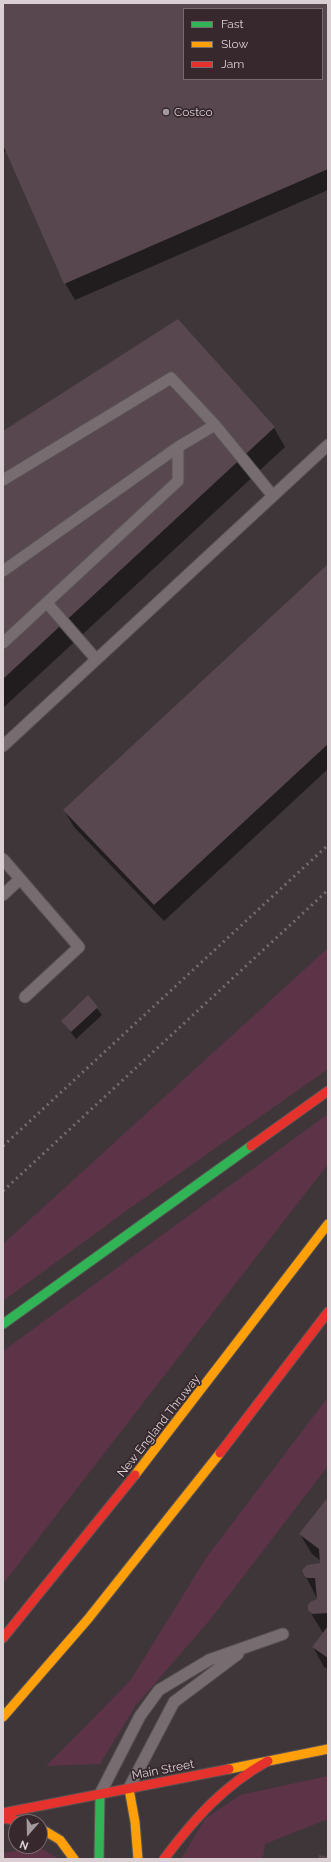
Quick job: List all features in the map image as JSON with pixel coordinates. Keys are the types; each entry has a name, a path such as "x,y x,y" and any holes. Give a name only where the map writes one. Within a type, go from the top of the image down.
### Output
{"main road":[{"path":"3,1324 328,1091"},
{"name":"New England Thruway","path":"3,1638 134,1477 328,1224"},
{"path":"3,1718 67,1645 186,1499 328,1312"},
{"name":"Main Street","path":"3,1813 328,1749"},
{"path":"164,1859 203,1809 221,1792 253,1769 268,1761"},
{"path":"129,1789 135,1822 138,1859"},
{"path":"99,1859 100,1794"},
{"path":"48,1832 65,1845 74,1859"}],"lane":[{"path":"3,480 171,378 215,424 273,496"},
{"path":"3,571 178,447 215,424"},
{"path":"3,746 328,445"},
{"path":"3,643 178,481 178,447"},
{"path":"47,603 96,660"},
{"path":"3,859 79,947 25,997"},
{"path":"3,895 20,879"},
{"path":"100,1794 140,1716 159,1690 208,1660 283,1634"},
{"path":"129,1789 174,1702 246,1648"}],"shaded area":[{"path":"328,948 328,1069 126,1211 3,1301 3,1244"},
{"path":"328,1114 328,1164 3,1584 3,1351"},
{"path":"328,1397 328,1466 209,1621 136,1705 100,1764 46,1766 130,1681 206,1558"},
{"path":"328,1776 328,1819 265,1844 263,1857 261,1859 181,1859 205,1819 240,1795"},
{"path":"48,1852 59,1859 3,1859 3,1853 48,1854"}],"building":[{"name":"Costco","path":"3,3 328,3 328,169 64,284 3,145"},
{"path":"178,319 275,427 3,679 3,431"},
{"path":"328,564 328,744 154,905 63,810"},
{"path":"88,995 98,1007 71,1032 61,1021"},
{"path":"328,1497 328,1613 312,1614 308,1610 308,1605 310,1602 317,1599 315,1578 307,1578 302,1570 307,1565 320,1563 319,1549 299,1534"},
{"path":"328,1626 328,1658 312,1647"},
{"path":"319,1855 328,1857 328,1859 318,1859"}],"railway":[{"path":"3,1146 328,845"},
{"path":"3,1191 328,890"}],"traffic: fast":[{"path":"3,1324 251,1146"},
{"path":"99,1859 100,1794"}],"traffic: slow":[{"path":"135,1475 328,1224"},
{"path":"3,1717 88,1619 220,1453"},
{"path":"229,1769 328,1749"},
{"path":"129,1789 135,1822 138,1859"},
{"path":"48,1833 60,1840 74,1859"}],"traffic: jam":[{"path":"251,1146 328,1091"},
{"path":"220,1453 328,1312"},
{"path":"3,1638 135,1475"},
{"path":"164,1859 187,1830 223,1792 268,1761"},
{"path":"3,1813 229,1769"},
{"path":"3,1818 8,1819"}],"place":[{"name":"Costco","path":"166,112"}]}
